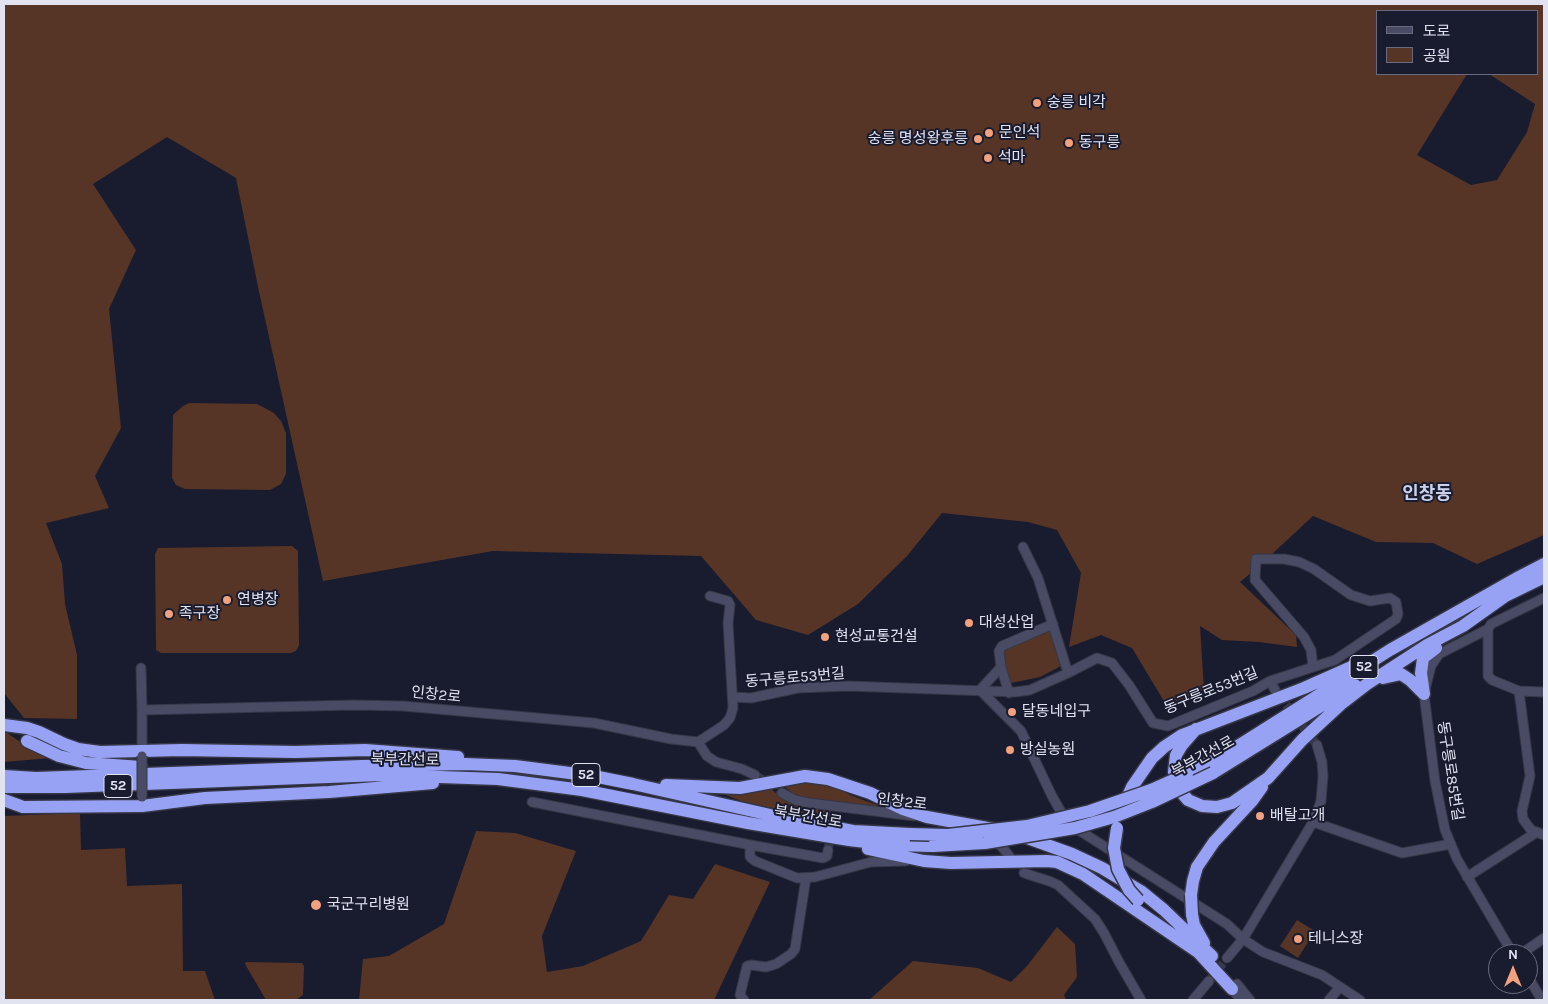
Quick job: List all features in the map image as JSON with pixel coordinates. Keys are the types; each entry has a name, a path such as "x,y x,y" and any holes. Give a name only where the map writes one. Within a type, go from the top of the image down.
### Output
{"highway":[{"name":"북부간선로","path":"4,776 36,778 426,764 515,766 568,772 633,784 775,816 853,831 948,835 1027,826 1090,812 1151,790 1187,774 1222,756 1390,650 1544,564"},
{"name":"북부간선로","path":"4,787 65,788 381,775 498,779 582,790 748,823 849,840 891,845 976,844 1075,828 1152,802 1213,773 1409,650 1508,594 1544,577"},
{"path":"1424,694 1421,674 1423,658 1462,626 1508,594"},
{"path":"1234,986 1202,941 1194,925 1191,895 1192,881 1197,868 1214,842 1252,801 1268,778 1302,740 1367,684 1427,645 1462,626"},
{"path":"1234,986 1138,900 1129,890 1118,869 1114,848 1117,828 1132,787 1152,758 1172,741 1196,729 1304,688 1390,650"},
{"path":"1367,684 1388,676 1401,674 1424,694"},
{"path":"4,725 27,728 64,744 88,751 142,754 220,750 275,752 365,750 469,758 515,766"},
{"path":"1196,729 1179,749 1174,766 1176,786 1188,800 1202,806 1225,806 1232,804 1268,778"},
{"path":"27,741 60,756 86,763 218,772"},
{"path":"633,784 740,788 805,776 828,779 870,793 903,809 927,817 1006,831 1054,846 1102,868 1142,892 1164,910 1212,956"},
{"path":"4,805 23,807 329,792 450,781 498,779"},
{"path":"4,800 23,807"},
{"path":"748,823 922,861 951,863 1057,862 1083,874 1198,952"}],"street":[{"path":"1023,547 1038,578 1068,673"},
{"path":"1270,681 1335,660 1396,619 1398,614 1396,602 1390,598 1370,601 1351,595 1314,569 1299,562 1284,559 1256,559 1255,580 1304,637 1311,650 1313,667"},
{"path":"710,596 730,603 728,623 734,708 730,718 724,725 698,742 707,756 716,762 734,766 755,775"},
{"name":"동구릉로85번길","path":"1507,944 1457,859 1446,830 1435,781 1424,694 1430,666 1439,654 1488,629 1491,624 1500,619 1544,598"},
{"path":"998,708 996,697 999,694 1006,693 999,651 1002,646 1053,624"},
{"path":"1488,629 1488,676 1492,680 1519,691 1544,692"},
{"name":"동구릉로53번길","path":"734,697 751,698 782,691 815,687 861,686 980,690 1006,693 1030,690 1097,658 1112,663 1129,685 1153,723 1168,726 1253,691 1270,681 1275,690"},
{"path":"1001,667 980,690 1021,731 1056,804 1069,822 1080,831 1227,924 1243,939 1270,955 1322,975 1360,1000"},
{"path":"142,668 142,801"},
{"path":"1519,691 1530,776 1522,812 1523,819 1527,826 1541,834"},
{"name":"인창2로","path":"142,710 354,705 403,706 594,724 671,739 698,742"},
{"path":"1227,958 1243,939 1313,822 1321,802 1323,776 1322,762 1317,745"},
{"name":"인창2로","path":"782,793 802,802 834,808 927,817 938,823 986,836 1002,847 1010,857"},
{"path":"532,802 823,858 826,857 828,850"},
{"path":"833,818 834,808"},
{"path":"1313,822 1402,853 1451,844"},
{"path":"1467,877 1541,834"},
{"path":"750,845 750,857 755,862 797,878 806,878 871,862 922,861"},
{"path":"1024,873 1058,885 1095,919 1141,1000"},
{"path":"744,1000 740,996 747,966 771,966 791,954 795,949 806,878"},
{"path":"1193,1000 1209,981"},
{"path":"1234,986 1241,1000"},
{"path":"1234,986 1250,1000"},
{"path":"1329,1000 1340,987"}],"green space":[{"path":"4,4 1544,4 1544,535 1477,564 1433,543 1376,542 1313,516 1240,582 1296,635 1297,647 1222,640 1200,626 1204,690 1168,708 1132,648 1101,635 1069,647 1081,573 1057,530 1028,522 942,513 907,556 858,604 808,635 756,620 701,556 493,551 323,581 236,178 167,137 93,184 136,250 109,309 121,428 95,476 109,508 46,523 62,564 65,604 77,655 77,719 24,718 4,693","holes":["1376,10 1538,10 1538,75 1491,75 1535,104 1527,132 1497,180 1471,185 1417,155 1466,75 1376,75"]},
{"path":"189,403 257,404 274,413 281,421 286,433 286,474 281,484 270,490 185,489 176,485 172,478 173,415"},
{"name":"연병장","path":"292,546 298,551 299,645 296,651 291,653 161,653 156,650 155,554 158,548"},
{"path":"1052,628 1063,665 1040,677 1008,683 1002,651"},
{"path":"4,731 25,745 51,758 4,762"},
{"path":"805,781 830,784 850,795 890,810 810,799 794,794 782,785"},
{"path":"769,787 787,800 831,810 830,817 746,803 726,795 726,793"},
{"path":"80,813 81,850 125,848 127,886 182,884 183,971 205,971 215,1000 4,1000 4,816"},
{"path":"476,831 515,833 576,851 542,936 547,972 583,966 641,941 669,895 693,899 715,864 770,882 714,1000 359,1000 363,959 389,956 444,924"},
{"name":"테니스장","path":"1297,920 1315,931 1298,958 1280,946"},
{"path":"1057,927 1075,944 1077,977 1064,995 1066,1000 869,1000 913,961 978,968 1011,982 1027,966"},
{"path":"246,962 302,963 304,966 303,995 296,1000 266,1000 245,964"}],"tunnel":[{"path":"1278,694 1317,745"},
{"path":"755,775 782,793"},
{"path":"828,850 833,818"},
{"path":"1209,981 1227,958"}],"place":[{"name":"숭릉 비각","path":"1037,103"},
{"name":"문인석","path":"989,133"},
{"name":"숭릉 명성왕후릉","path":"978,139"},
{"name":"동구릉","path":"1069,143"},
{"name":"석마","path":"988,158"},
{"name":"연병장","path":"227,600"},
{"name":"족구장","path":"169,614"},
{"name":"대성산업","path":"969,623"},
{"name":"현성교통건설","path":"825,637"},
{"name":"달동네입구","path":"1012,712"},
{"name":"방실농원","path":"1010,750"},
{"name":"배탈고개","path":"1260,816"},
{"name":"국군구리병원","path":"316,905"},
{"name":"테니스장","path":"1298,939"}],"district":[{"name":"인창동","path":"1427,494"}]}
